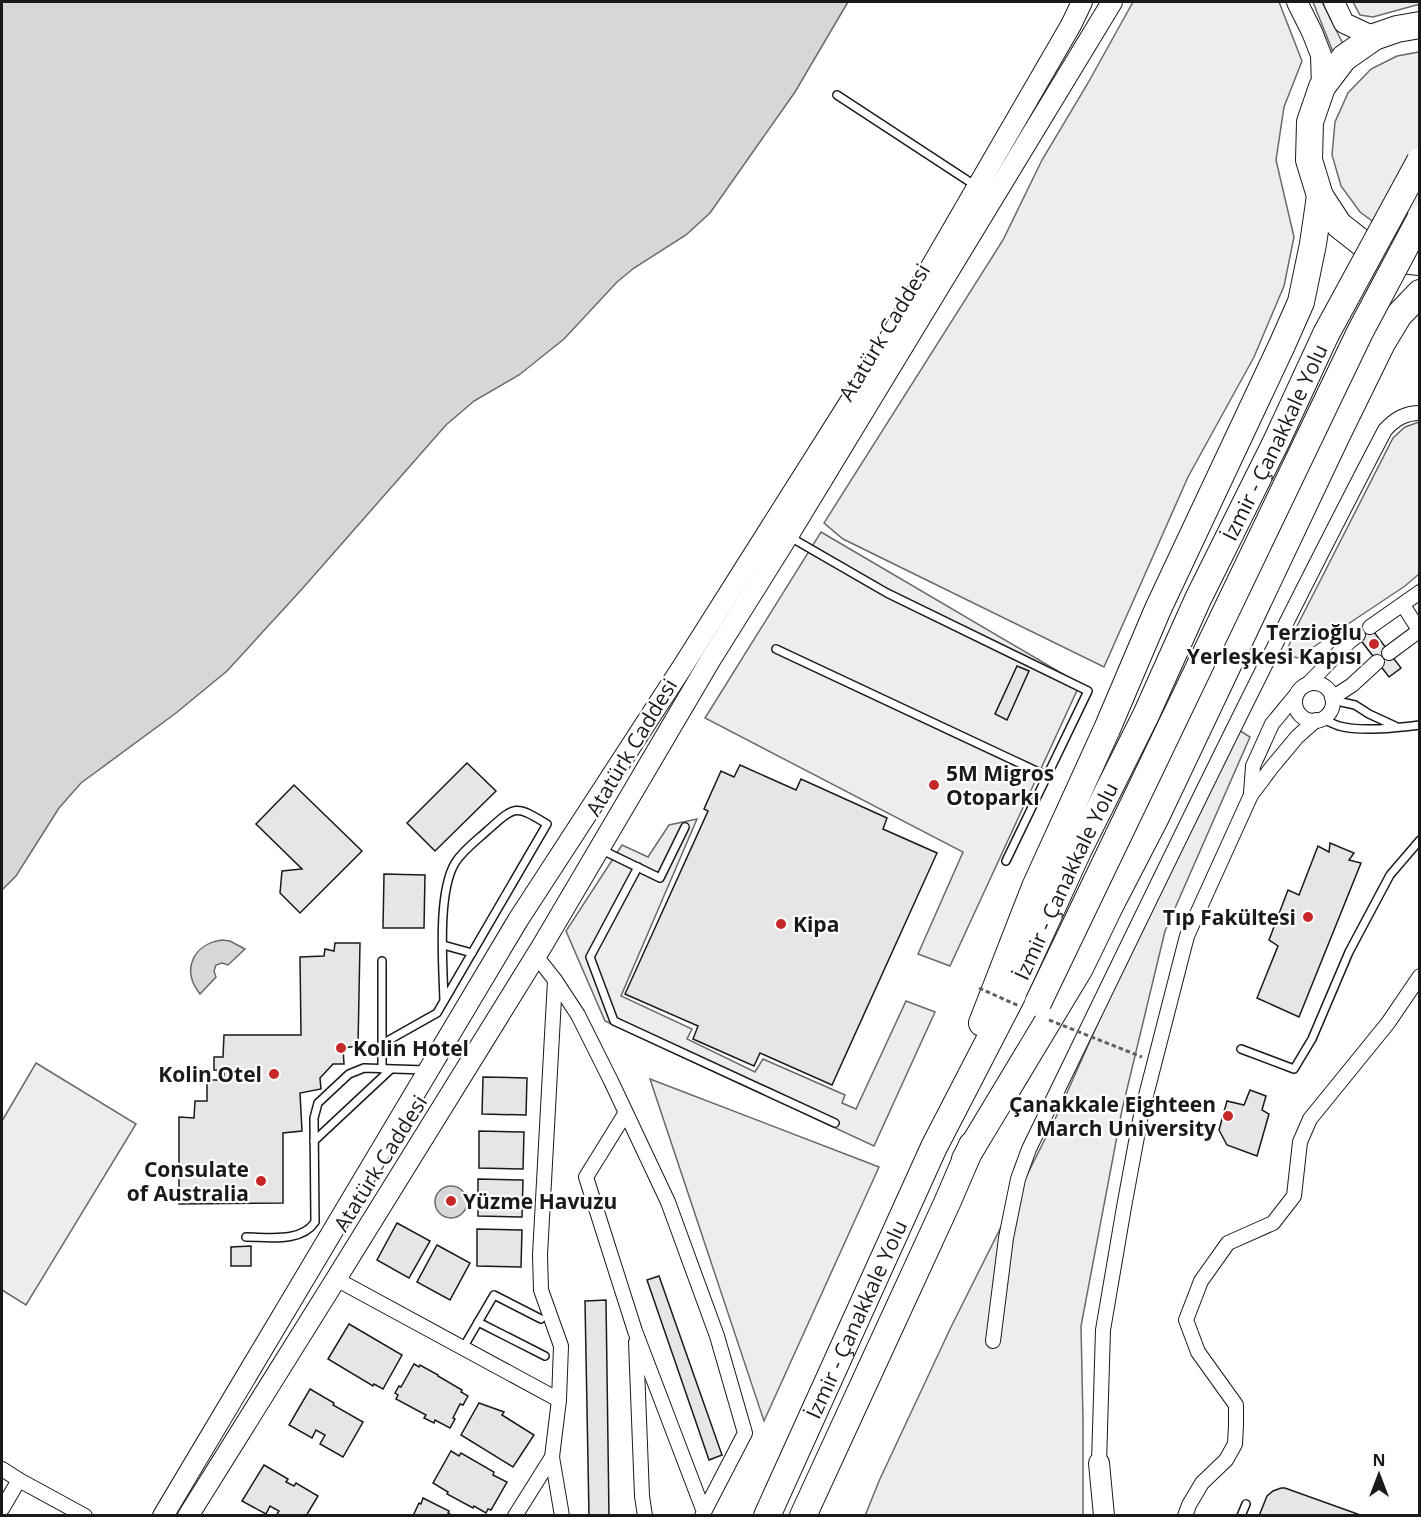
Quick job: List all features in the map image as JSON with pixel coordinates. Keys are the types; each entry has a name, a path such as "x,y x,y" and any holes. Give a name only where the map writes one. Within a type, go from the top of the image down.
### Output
{"highway":[{"path":"1419,24 1397,28 1374,37 1344,58 1322,87 1310,122 1309,150 1309,160 1320,196 1339,225 1367,247 1400,260 1419,262"},
{"name":"İzmir - Çanakkale Yolu","path":"767,1515 934,1147 1012,996 1078,851 1146,715 1198,599 1276,442 1326,334 1419,161"},
{"path":"934,1147 1035,886 1107,729 1158,609 1300,302 1313,244 1320,196"},
{"name":"İzmir - Çanakkale Yolu","path":"803,1515 1038,1003 1350,353 1419,219"},
{"path":"965,1159 1080,968 1156,817 1326,456 1382,343 1399,315 1419,293"}],"main road":[{"name":"Atatürk Caddesi","path":"188,1515 536,956 711,658 780,531 1071,25 1082,2"},
{"name":"Atatürk Caddesi","path":"163,1515 506,941 780,531 1112,2"},
{"path":"1297,2 1312,32 1320,55 1322,87"},
{"path":"1334,2 1344,24 1374,37"},
{"path":"506,941 536,956"},
{"path":"428,1070 457,1083"},
{"path":"1098,1515 1099,1463"},
{"path":"1099,1463 1104,1515"}],"street":[{"path":"993,1341 1006,1238 1018,1179 1029,1149 1229,736 1385,429 1399,417 1419,413"},
{"path":"1370,627 1419,592"},
{"path":"1389,653 1419,630 1403,605"},
{"path":"1308,684 1358,635"},
{"path":"1332,699 1352,685 1377,662"},
{"path":"1099,1463 1103,1330 1141,1115 1186,936 1251,795 1297,737 1330,711 1332,699 1326,688 1314,683 1303,686 1272,724 1253,766 1251,795"},
{"path":"1296,695 1296,707 1303,718 1319,720"},
{"path":"536,956 578,1015 668,1202 717,1336 745,1433 703,1514"},
{"path":"1185,1515 1202,1483 1226,1460 1235,1444 1236,1406 1198,1352 1186,1320 1201,1281 1228,1243 1273,1223 1294,1196 1300,1142 1310,1119 1388,1023 1419,976"},
{"path":"555,981 540,1256 541,1290 561,1346 559,1400 552,1457 562,1515"},
{"path":"625,1114 586,1177 635,1331 703,1514"},
{"path":"336,1280 559,1400"},
{"path":"635,1331 642,1496 645,1515"},
{"path":"515,1515 552,1457"},
{"path":"2,1469 85,1515"},
{"path":"2,1509 19,1480"}],"lane":[{"path":"837,95 977,187"},
{"path":"780,531 887,593 1088,691 1006,861"},
{"path":"776,650 1047,776"},
{"path":"1332,699 1355,705 1397,728"},
{"path":"1319,720 1352,728 1397,728 1419,725"},
{"path":"382,1044 437,1012 444,1001 547,824 527,812 519,810 508,813 460,856 447,880 443,945 444,1001"},
{"path":"599,849 660,878 685,827"},
{"path":"1241,1049 1294,1069 1312,1039 1349,952 1390,875 1419,840"},
{"path":"638,867 590,957 614,1021 836,1123"},
{"path":"443,945 472,953"},
{"path":"382,961 382,1044 386,1070"},
{"path":"246,1237 299,1235 313,1226 315,1222 314,1118 318,1103 349,1074 364,1068 428,1070"},
{"path":"314,1141 386,1070"},
{"path":"463,1348 494,1295 541,1319"},
{"path":"478,1322 545,1356"},
{"path":"1241,1515 1246,1504"}],"path":[{"path":"1063,1026 1142,1057"}],"shaded area":[{"path":"2,2 848,2 795,92 710,213 686,235 634,268 617,282 564,339 519,375 474,401 446,425 227,671 176,713 81,783 59,808 16,876 2,890"},
{"path":"1133,2 1279,2 1302,61 1284,107 1276,160 1294,237 1284,286 1254,357 1188,477 1104,667 843,539 824,523 1003,240 1042,160"},
{"path":"1313,2 1322,2 1343,44 1333,52"},
{"path":"1353,2 1419,2 1420,4 1373,17 1360,15"},
{"path":"1419,52 1419,239 1417,240 1386,231 1360,212 1341,186 1332,155 1335,122 1348,93 1371,69 1397,56"},
{"path":"1419,422 1419,574 1405,586 1297,658 1286,654 1293,634 1393,438 1405,427"},
{"name":"5M Migros Otoparkı","path":"821,532 1080,684 950,966 918,954 963,852 705,718"},
{"path":"1239,730 1250,737 1165,931 1122,1110 1081,1326 1083,1515 865,1516 951,1327 1058,1113 1147,912"},
{"path":"697,819 621,996 692,1029 687,1039 755,1072 763,1059 845,1095 842,1103 856,1109 906,1001 935,1012 874,1146 605,1021 566,931 622,845 648,857 669,825"},
{"path":"222,940 230,941 245,949 228,965 222,963 216,965 214,971 216,977 200,994 191,976 193,960 204,947"},
{"path":"36,1063 136,1124 26,1305 2,1290 2,1121"},
{"path":"650,1079 879,1167 764,1421"},
{"name":"Yüzme Havuzu","path":"451,1186 462,1191 467,1202 462,1213 451,1218 440,1213 435,1202 440,1191"}],"building":[{"name":"Terzioğlu Yerleşkesi Kapısı","path":"1368,624 1401,668 1389,677 1356,634"},
{"path":"1017,666 1029,671 1007,720 995,714"},
{"path":"467,763 496,791 435,851 407,823"},
{"name":"Kipa","path":"740,765 796,790 801,779 887,818 883,829 937,853 832,1085 760,1053 754,1066 693,1039 698,1026 625,994 708,811 704,809 721,771 734,777"},
{"path":"294,785 362,851 300,913 280,893 282,871 302,869 256,824"},
{"name":"Tıp Fakültesi","path":"1330,843 1354,853 1349,860 1361,863 1299,1017 1257,998 1278,946 1269,940 1288,890 1299,895 1318,846 1329,852"},
{"path":"384,874 425,875 424,928 383,928"},
{"name":"Kolin Otel","path":"335,943 360,943 358,1046 343,1048 344,1064 333,1064 320,1078 321,1089 300,1093 302,1131 283,1133 283,1203 179,1204 179,1117 194,1118 195,1101 207,1101 207,1080 224,1080 224,1071 214,1070 214,1057 223,1057 224,1035 301,1035 300,957 324,956 325,949 334,951"},
{"path":"483,1077 527,1078 526,1115 482,1114"},
{"path":"1250,1090 1266,1096 1262,1110 1269,1114 1257,1156 1227,1145 1219,1130 1227,1101 1244,1105"},
{"path":"479,1131 524,1132 523,1169 479,1168"},
{"path":"478,1179 523,1180 522,1217 478,1216"},
{"path":"397,1223 430,1241 409,1278 377,1260"},
{"path":"477,1229 522,1230 521,1267 477,1266"},
{"path":"437,1245 470,1263 450,1300 417,1282"},
{"path":"251,1246 251,1266 231,1266 231,1247"},
{"path":"659,1276 722,1455 709,1460 647,1280"},
{"path":"606,1300 609,1516 589,1516 585,1301"},
{"path":"349,1324 402,1355 383,1389 374,1384 373,1386 328,1359"},
{"path":"414,1364 438,1375 468,1396 463,1405 460,1404 450,1428 435,1420 434,1423 424,1418 426,1415 396,1399 398,1395 395,1393"},
{"path":"310,1389 363,1422 343,1457 320,1444 325,1435 316,1430 312,1438 289,1425"},
{"path":"479,1403 504,1412 502,1415 534,1435 513,1467 461,1435"},
{"path":"451,1451 459,1456 461,1453 507,1482 491,1510 488,1509 486,1513 474,1506 473,1508 447,1494 448,1492 433,1483"},
{"path":"264,1465 288,1479 286,1482 294,1486 296,1483 318,1496 306,1516 276,1516 279,1511 270,1506 266,1514 242,1501"},
{"path":"1281,1488 1363,1516 1259,1516 1267,1496"},
{"path":"423,1498 449,1511 448,1513 453,1516 413,1516"}],"place":[{"name":"Terzioğlu Yerleşkesi Kapısı","path":"1374,644"},
{"name":"5M Migros Otoparkı","path":"934,785"},
{"name":"Tıp Fakültesi","path":"1308,917"},
{"name":"Kipa","path":"781,924"},
{"name":"Kolin Hotel","path":"341,1048"},
{"name":"Kolin Otel","path":"274,1074"},
{"name":"Çanakkale Eighteen March University","path":"1228,1116"},
{"name":"Consulate of Australia","path":"261,1181"},
{"name":"Yüzme Havuzu","path":"451,1201"}]}
